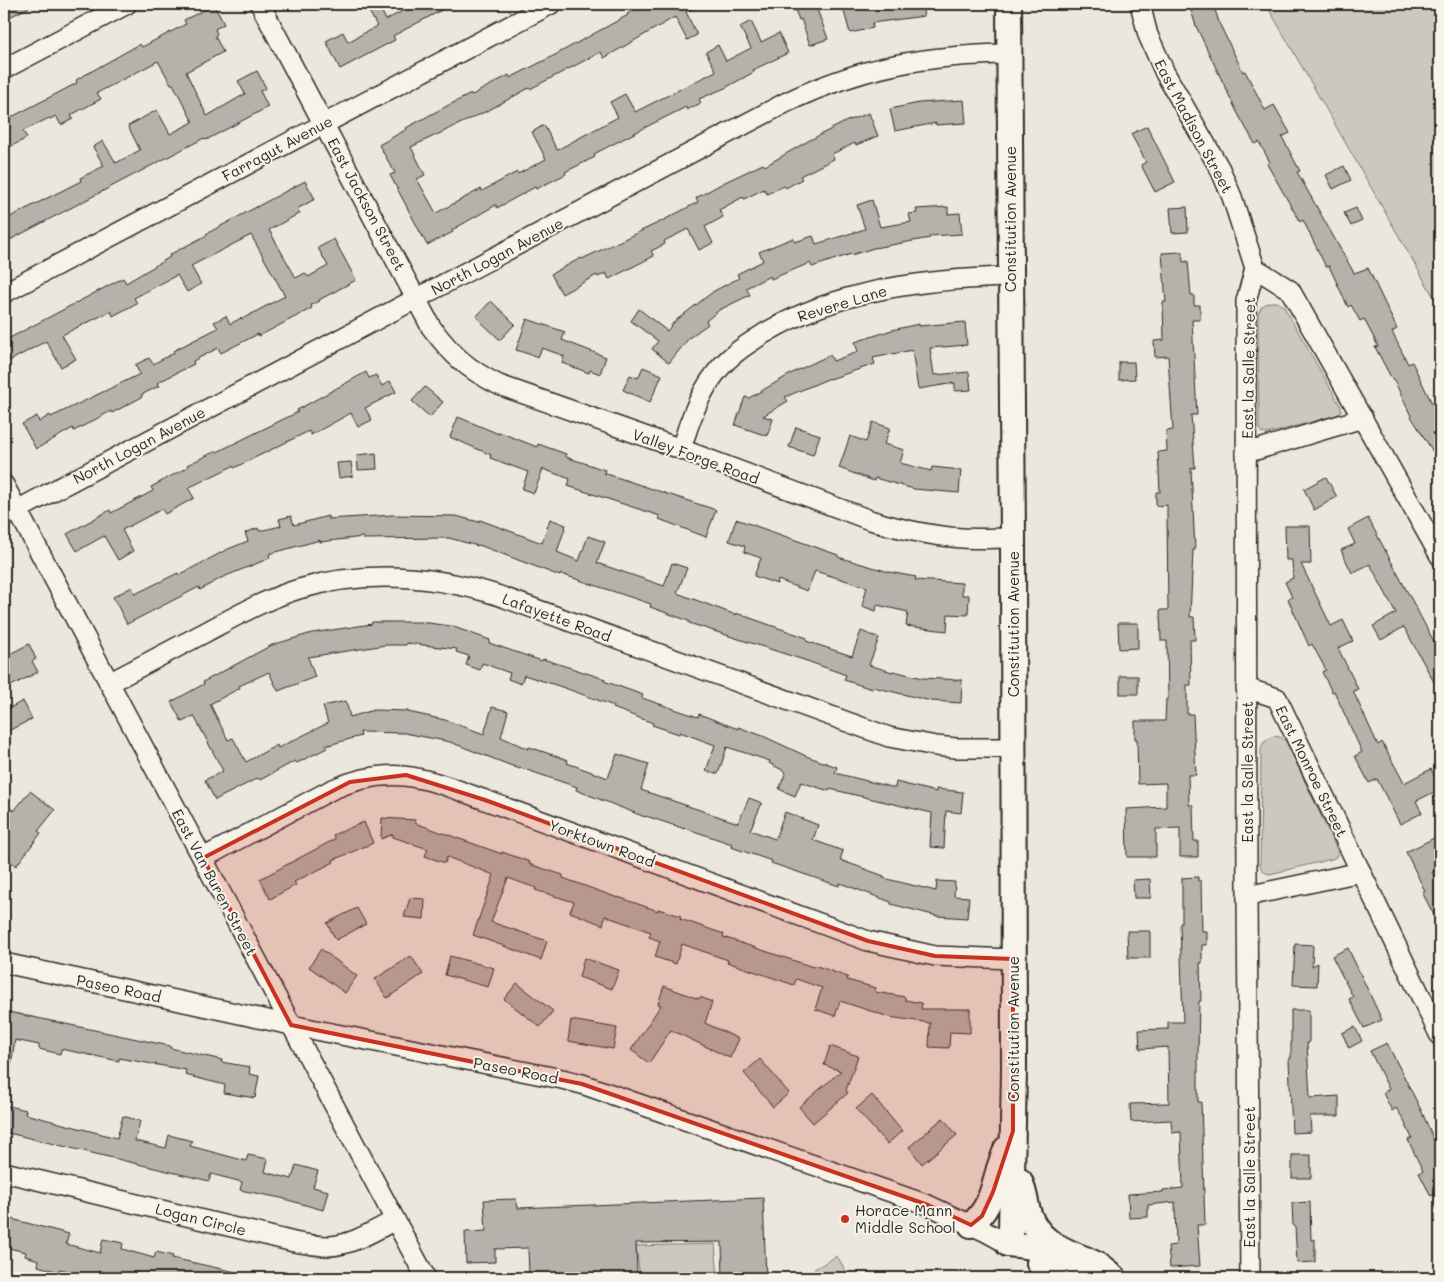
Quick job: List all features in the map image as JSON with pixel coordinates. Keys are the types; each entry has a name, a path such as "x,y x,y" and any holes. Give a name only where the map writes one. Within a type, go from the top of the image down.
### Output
{"main road":[{"name":"Constitution Avenue","path":"1008,1244 1011,1231 1014,1131 1013,538 1009,4"},
{"path":"971,1225 982,1216 993,1192 998,1171 1014,1131"},
{"path":"1013,1166 1025,1192 1031,1220 1039,1233 1082,1268"},
{"name":"Paseo Road","path":"1008,1244 1030,1260 1082,1268 1096,1264 1114,1278"}],"street":[{"path":"4,69 127,4"},
{"name":"East Jackson Street","path":"260,4 417,299"},
{"name":"Farragut Avenue","path":"4,294 551,4"},
{"name":"East Madison Street","path":"1140,4 1148,35 1165,73 1220,169 1232,197 1255,268"},
{"name":"North Logan Avenue","path":"10,513 816,88 846,77 912,61 972,54 1010,54"},
{"path":"1255,268 1290,290 1440,556"},
{"name":"East la Salle Street","path":"1250,1278 1246,688 1246,301 1255,268"},
{"name":"Revere Lane","path":"681,449 691,417 702,394 715,374 729,358 745,345 778,326 803,313 834,302 902,286 965,278 1010,277"},
{"name":"Valley Forge Road","path":"417,299 431,326 443,343 460,361 478,374 499,385 899,529 962,538 1013,538"},
{"path":"1246,453 1363,418"},
{"name":"East Van Buren Street","path":"4,486 10,513 109,683 426,1278"},
{"name":"Lafayette Road","path":"109,683 272,599 326,582 378,576 408,577 458,584 497,595 889,737 956,748 1013,748"},
{"name":"East Monroe Street","path":"1246,688 1277,698 1440,1036"},
{"name":"Yorktown Road","path":"203,858 331,790 350,782 369,777 406,776 461,791 868,941 935,956 1013,959"},
{"path":"1247,896 1361,872"},
{"name":"Paseo Road","path":"4,963 291,1025 582,1084 928,1206 1008,1244"},
{"name":"Logan Circle","path":"4,1172 294,1242 316,1245 330,1246 349,1242 395,1220"}],"highlighted area":[{"path":"406,775 485,800 868,941 935,956 1013,959 1013,1131 993,1192 982,1216 971,1225 928,1205 582,1084 291,1025 203,858 350,782"}],"shaded area":[{"path":"1266,4 1440,4 1440,308"},
{"path":"1271,302 1283,305 1341,407 1341,412 1337,415 1267,434 1262,433 1259,428 1258,314 1263,306"},
{"path":"1273,736 1280,737 1286,741 1338,852 1336,857 1332,859 1270,874 1263,871 1260,864 1261,750 1263,743"},
{"path":"715,1244 718,1278 640,1278 636,1246"},
{"path":"837,1256 850,1278 799,1278"}],"building":[{"path":"4,4 35,4 4,20"},
{"path":"365,4 378,4 386,20 408,8 406,4 453,4 393,36 395,40 340,69 326,41 343,32 348,42 377,26"},
{"path":"644,4 701,4 686,12 697,35 687,40 675,17 604,58 601,52 489,110 411,147 425,175 417,179 436,213 481,189 482,191 546,159 532,132 544,125 557,150 618,117 610,102 625,94 635,112 716,71 706,52 718,45 726,61 751,48 740,27 751,21 761,42 779,33 788,53 753,70 754,72 725,88 699,99 701,103 687,110 686,107 648,126 594,154 595,157 565,172 566,174 536,189 535,187 497,208 496,205 452,230 453,232 427,245 390,175 395,173 379,145 443,108 509,75 510,78 555,55 628,15"},
{"path":"793,4 815,4 828,39 810,45 801,19 799,20"},
{"path":"842,4 857,4 858,9 878,4 922,4 924,16 872,23 873,28 850,33"},
{"path":"1189,4 1213,4 1220,25 1243,72 1245,71 1265,110 1274,105 1290,133 1282,137 1300,171 1297,172 1354,273 1368,268 1397,329 1392,332 1408,364 1412,362 1440,420 1440,463 1412,418 1394,380 1375,347 1378,346 1364,319 1360,321 1351,305 1348,307 1329,266 1326,267 1303,220 1300,222 1267,164 1270,162 1259,142 1255,144 1237,112 1196,26"},
{"path":"214,5 224,24 215,29 217,34 215,36 223,52 186,72 207,116 245,94 238,81 257,71 266,88 260,91 268,107 206,140 204,138 4,243 4,220 81,181 80,178 104,166 93,147 103,141 116,163 140,150 128,126 157,110 170,134 193,122 173,84 171,84 158,61 97,93 101,99 71,115 73,119 61,125 56,116 49,118 23,131 27,138 4,150 4,121 77,83 76,80 140,44 142,47 186,24 184,20"},
{"path":"964,100 966,123 936,125 936,123 895,131 890,109 919,103"},
{"path":"869,113 878,136 856,145 855,143 832,154 834,159 800,176 802,179 786,188 784,186 767,194 764,189 744,199 743,197 719,210 723,217 705,227 713,243 699,250 688,229 664,241 665,244 651,251 654,256 609,279 606,273 598,277 597,275 562,294 551,274 698,202 696,198 723,183 763,164 765,166 847,121"},
{"path":"1147,126 1175,182 1155,192 1141,165 1146,162 1131,134"},
{"path":"1344,166 1351,180 1333,189 1326,175"},
{"path":"305,181 315,199 297,209 300,213 269,230 296,278 305,273 308,277 328,266 318,248 334,239 356,280 311,305 312,308 259,336 258,334 221,353 218,348 193,361 194,364 157,383 159,386 141,395 142,397 74,431 73,428 36,449 22,424 37,416 39,422 50,415 51,417 140,374 135,365 149,358 153,364 174,353 173,351 218,328 214,322 226,316 230,324 285,296 251,235 191,266 201,284 187,292 177,275 134,298 137,303 113,316 111,311 62,335 76,359 61,367 46,341 4,364 4,341 123,278 126,283 170,257 169,255"},
{"path":"872,200 880,227 911,222 909,214 917,213 916,209 948,207 948,214 960,213 962,234 930,236 930,238 874,248 812,267 810,263 771,279 770,276 746,288 750,295 719,310 706,321 708,324 689,338 669,363 652,349 658,341 631,321 639,309 667,331 674,322 714,291 739,278 737,274 763,261 759,252 793,238 795,242 813,236 816,244 865,229 857,205"},
{"path":"1187,207 1188,232 1172,233 1170,208"},
{"path":"1356,208 1362,221 1351,226 1344,213"},
{"path":"1182,252 1183,262 1188,261 1191,295 1194,295 1194,305 1200,305 1200,320 1192,320 1197,415 1191,415 1195,468 1191,468 1195,550 1193,550 1190,617 1194,617 1195,640 1190,640 1191,685 1187,685 1187,714 1193,714 1196,775 1188,775 1189,805 1193,805 1194,841 1198,841 1198,857 1180,857 1180,828 1156,829 1156,857 1127,857 1126,809 1166,807 1166,783 1138,784 1135,721 1165,721 1166,699 1168,699 1167,641 1161,641 1160,610 1168,610 1167,505 1156,506 1156,492 1160,492 1158,452 1167,451 1166,431 1173,430 1168,356 1155,357 1154,341 1164,340 1163,302 1166,302 1162,253"},
{"path":"491,301 515,324 500,340 476,317"},
{"path":"527,319 565,332 562,340 606,357 600,374 590,370 589,373 562,363 564,356 542,348 538,357 516,350"},
{"path":"965,322 967,345 930,348 934,375 969,372 971,390 955,391 955,383 918,389 912,350 873,358 875,364 830,378 785,397 788,401 763,416 773,419 767,436 735,425 745,397 749,398 796,371 830,355 833,361 858,352 855,342 892,330 919,324 919,326"},
{"path":"1119,362 1134,362 1135,379 1119,380"},
{"path":"643,367 662,375 650,402 623,390 630,375 638,378"},
{"path":"366,372 369,378 376,375 382,386 390,381 396,392 365,408 372,420 358,427 351,413 311,435 309,431 234,468 233,466 188,488 194,498 165,514 162,509 122,530 133,551 118,560 104,536 77,551 67,534 110,510 111,513 153,491 151,487 188,467 187,465 298,412 297,410"},
{"path":"425,387 443,402 430,417 412,401"},
{"path":"458,417 499,434 499,432 537,447 538,444 566,454 566,457 605,470 604,473 716,510 706,537 659,519 660,516 568,486 570,479 543,469 534,493 522,489 528,472 490,458 491,455 450,437"},
{"path":"873,422 890,428 884,444 904,450 900,463 931,471 932,467 961,470 959,493 914,489 875,478 874,481 839,468 850,436 866,442"},
{"path":"796,427 820,435 813,455 789,447"},
{"path":"376,453 377,469 358,470 357,455"},
{"path":"351,462 353,476 339,478 337,463"},
{"path":"1326,477 1337,497 1314,510 1304,489"},
{"path":"393,515 456,516 479,522 480,520 542,543 550,519 566,525 557,552 579,561 588,536 605,542 597,563 664,586 672,563 687,568 677,593 807,638 806,641 852,656 861,631 879,638 869,665 923,678 962,680 961,703 931,701 873,687 872,689 844,680 846,675 689,623 689,621 650,607 651,604 561,574 560,576 479,545 449,538 363,539 363,537 320,542 320,540 269,554 270,558 221,578 200,590 199,587 127,624 113,597 132,587 135,594 178,573 179,575 228,549 248,541 245,533 258,528 259,531 281,526 279,519 291,516 294,525 328,516 328,519"},
{"path":"1368,518 1440,653 1440,693 1404,627 1381,640 1373,626 1396,613 1370,564 1352,573 1341,550 1355,544 1348,529"},
{"path":"736,519 838,555 838,557 889,572 916,577 915,580 962,583 962,595 969,595 968,615 948,614 947,631 906,626 908,612 877,605 876,611 862,606 867,587 815,571 807,591 778,580 777,584 754,576 761,558 744,552 745,546 729,541"},
{"path":"1285,526 1310,526 1311,564 1301,564 1331,626 1343,620 1353,641 1338,648 1358,689 1353,691 1378,745 1382,742 1404,783 1431,769 1440,787 1440,789 1416,801 1422,813 1400,824 1377,779 1369,783 1355,756 1362,752 1334,691 1332,692 1322,672 1326,670 1312,644 1309,646 1288,599 1292,597 1285,582 1293,578 1292,560 1286,560"},
{"path":"372,622 421,622 451,626 490,640 489,643 605,679 604,681 643,695 642,698 698,717 699,714 738,729 738,727 763,736 806,756 837,767 835,773 895,788 896,782 936,792 936,789 963,792 961,813 946,811 944,848 930,847 932,813 830,789 829,791 801,782 795,796 779,789 786,772 769,763 770,761 727,747 718,774 706,771 715,745 680,732 679,734 652,725 653,723 613,708 614,706 562,687 524,675 521,684 508,679 510,673 482,663 480,670 466,665 469,656 456,652 457,649 406,643 406,645 386,645 308,657 315,677 278,691 269,672 239,686 240,688 210,704 228,740 233,738 246,762 277,745 278,748 328,723 323,706 346,701 350,717 374,710 408,711 445,720 484,734 492,707 508,711 501,737 528,749 529,747 568,760 567,763 608,778 617,754 649,764 641,790 738,823 749,798 762,803 750,830 775,839 785,812 818,825 813,840 843,851 840,860 884,876 883,878 936,891 937,881 955,882 954,896 969,897 967,918 937,916 891,904 891,902 840,883 839,886 771,863 772,861 731,847 732,844 645,817 576,790 577,787 520,769 450,742 405,733 360,732 361,736 325,746 327,748 297,763 295,761 260,780 258,778 215,800 205,780 223,771 194,716 182,722 171,702 204,684 203,682 272,645 312,633 372,624"},
{"path":"1118,623 1138,623 1138,648 1119,649"},
{"path":"29,644 36,659 32,661 38,672 7,688 4,681 4,657"},
{"path":"1120,676 1138,676 1138,694 1120,694"},
{"path":"23,701 32,719 4,733 4,711"},
{"path":"30,791 55,810 38,831 41,833 16,866 4,856 4,803 14,811"},
{"path":"382,818 415,820 415,823 530,862 529,864 563,875 563,878 618,898 658,911 658,909 681,916 680,919 724,934 723,937 848,977 847,980 876,988 875,992 905,997 905,1000 922,1003 921,1009 970,1009 970,1033 950,1032 949,1048 929,1047 930,1023 889,1017 840,1001 835,1016 815,1009 822,988 796,979 794,985 682,944 676,964 655,957 660,941 649,937 651,932 605,916 603,925 570,912 574,902 535,890 536,888 508,878 491,922 547,941 541,960 473,935 494,875 447,857 445,863 425,856 428,849 393,837 393,834 381,839"},
{"path":"364,822 373,843 333,860 334,862 294,882 296,885 270,899 260,879 335,839 333,835"},
{"path":"1440,835 1440,857 1434,860 1438,869 1432,872 1440,888 1440,927 1422,892 1425,891 1406,852"},
{"path":"1198,877 1198,881 1201,881 1202,931 1207,931 1207,945 1202,945 1202,963 1200,963 1201,1001 1199,1001 1198,1052 1198,1102 1201,1102 1205,1225 1197,1225 1200,1266 1170,1268 1168,1246 1176,1245 1175,1202 1148,1205 1148,1217 1129,1218 1128,1194 1163,1192 1163,1190 1183,1188 1181,1132 1172,1133 1171,1120 1131,1122 1130,1104 1169,1103 1168,1047 1140,1049 1139,1030 1168,1029 1168,1022 1183,1022 1180,923 1182,923 1182,878"},
{"path":"1150,879 1151,898 1134,898 1133,880"},
{"path":"410,898 425,899 424,919 404,917"},
{"path":"357,908 366,924 336,940 327,923"},
{"path":"1127,931 1150,931 1150,958 1128,958"},
{"path":"1295,944 1313,945 1312,966 1318,963 1317,986 1293,985"},
{"path":"1348,948 1382,1020 1364,1028 1349,999 1353,997 1332,956"},
{"path":"321,949 357,976 345,993 309,967"},
{"path":"411,956 423,974 387,998 375,979"},
{"path":"450,956 494,968 488,987 445,975"},
{"path":"584,958 619,970 612,989 579,977"},
{"path":"517,983 553,1011 540,1027 504,999"},
{"path":"664,986 712,1002 705,1023 739,1039 730,1058 671,1030 649,1063 631,1050 661,1005 658,1004"},
{"path":"1291,1010 1309,1010 1309,1043 1307,1043 1310,1098 1339,1096 1339,1116 1310,1116 1311,1132 1292,1133 1289,1059 1291,1058"},
{"path":"4,1011 170,1046 170,1048 222,1060 221,1062 250,1067 249,1074 259,1076 255,1098 224,1093 225,1085 185,1075 186,1070 119,1058 119,1061 61,1049 60,1054 39,1049 39,1045 15,1040 11,1065 4,1064"},
{"path":"571,1020 617,1028 613,1049 568,1041"},
{"path":"1355,1027 1362,1041 1349,1048 1342,1033"},
{"path":"1387,1043 1420,1108 1440,1153 1440,1192 1431,1196 1419,1173 1423,1171 1408,1140 1412,1138 1402,1117 1396,1108 1392,1111 1383,1093 1389,1089 1370,1051"},
{"path":"830,1046 858,1056 846,1090 848,1093 813,1123 799,1107 841,1071 824,1065"},
{"path":"760,1059 789,1093 773,1107 744,1073"},
{"path":"872,1095 902,1131 887,1144 856,1109"},
{"path":"4,1105 26,1110 25,1114 117,1138 123,1116 140,1121 135,1141 166,1148 169,1135 192,1141 190,1146 246,1161 248,1155 268,1159 265,1172 292,1179 296,1165 318,1171 313,1187 328,1191 323,1210 281,1198 240,1190 242,1182 211,1174 209,1181 4,1132"},
{"path":"943,1118 957,1135 922,1164 909,1147"},
{"path":"1292,1155 1311,1155 1311,1178 1292,1178"},
{"path":"763,1198 766,1278 723,1278 722,1242 636,1243 637,1278 536,1278 536,1274 529,1274 528,1248 495,1249 495,1262 466,1263 465,1232 486,1231 484,1200 516,1199 518,1208"},
{"path":"1310,1202 1311,1240 1315,1239 1315,1262 1297,1263 1292,1203"},
{"path":"4,1217 69,1234 66,1244 100,1253 103,1239 123,1243 122,1249 154,1258 156,1252 173,1256 172,1258 240,1273 239,1278 140,1278 116,1272 116,1275 99,1271 97,1278 95,1278 60,1269 59,1272 38,1266 39,1260 25,1256 26,1252 4,1247"}],"place":[{"name":"Horace Mann Middle School","path":"845,1219"}]}
